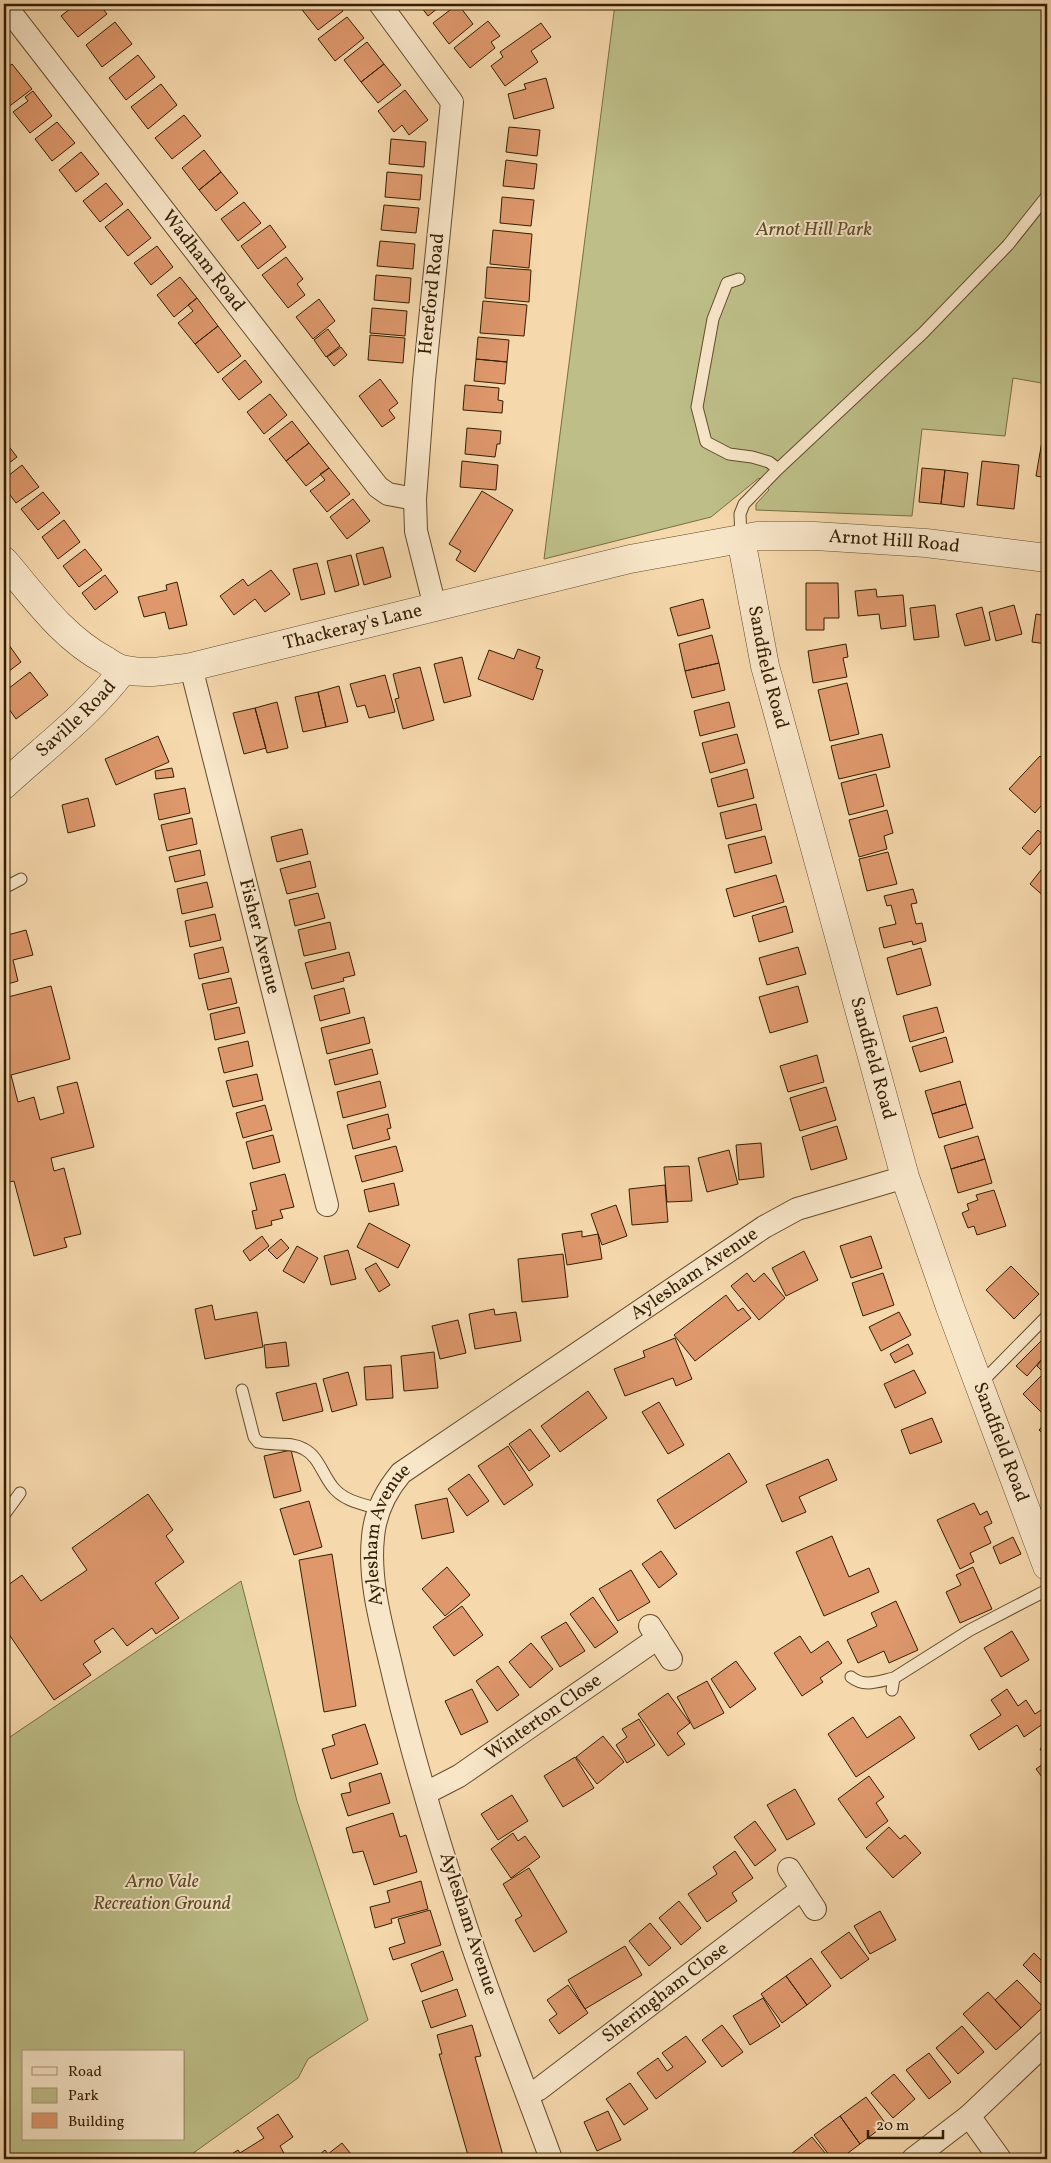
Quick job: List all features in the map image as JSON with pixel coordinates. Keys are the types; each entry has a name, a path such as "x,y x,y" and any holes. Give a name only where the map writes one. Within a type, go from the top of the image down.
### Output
{"street":[{"name":"Wadham Road","path":"4,4 378,487 388,494 414,499"},
{"name":"Hereford Road","path":"380,4 452,102 414,499 416,531 435,607"},
{"name":"Arnot Hill Road","path":"741,539 757,536 815,536 926,542 1047,558"},
{"name":"Thackeray's Lane","path":"4,561 67,635 87,650 123,670 159,672 191,667 630,558 741,539"},
{"name":"Sandfield Road","path":"741,539 765,666 905,1177 950,1307 1047,1566"},
{"name":"Fisher Avenue","path":"191,667 327,1205"},
{"name":"Saville Road","path":"4,785 87,710 123,670"},
{"name":"Aylesham Avenue","path":"552,2159 462,1915 402,1712 375,1595 372,1563 373,1536 380,1509 385,1496 402,1473 764,1227 797,1209 905,1177"},
{"name":"Winterton Close","path":"426,1794 459,1776 654,1632 671,1659"},
{"path":"789,1869 815,1909"},
{"name":"Sheringham Close","path":"528,2094 539,2089 802,1889"},
{"path":"914,2159 968,2116 1047,2042"},
{"path":"968,2116 1000,2159"}],"lane":[{"path":"741,539 740,514 744,504 778,469 923,333 1008,245 1047,196"},
{"path":"739,279 727,283 713,319 697,407 706,442 729,454 752,457 768,462 778,469"},
{"path":"4,888 21,879"},
{"path":"979,1385 1047,1316"},
{"path":"242,1390 254,1438 258,1442 302,1447 311,1453 332,1486 340,1494 352,1501 380,1509"},
{"path":"4,1514 20,1493"},
{"path":"852,1677 858,1683 865,1684 894,1678 970,1630 1047,1590"},
{"path":"892,1690 894,1678"}],"green space":[{"name":"Arnot Hill Park","path":"615,4 1047,4 1047,384 1013,378 1005,436 922,429 912,516 756,510 756,504 769,490 759,478 711,517 544,559"},
{"name":"Arno Vale Recreation Ground","path":"241,1581 297,1801 368,2020 308,2059 298,2078 185,2159 4,2159 4,1741"}],"building":[{"path":"76,4 99,4 107,14 78,37 61,16"},
{"path":"303,4 337,4 343,11 318,30 299,6"},
{"path":"419,4 443,4 428,16"},
{"path":"458,4 473,24 449,44 433,23"},
{"path":"347,17 364,38 335,61 318,39"},
{"path":"488,21 500,36 491,42 495,48 470,68 454,48"},
{"path":"115,22 132,44 102,67 86,45"},
{"path":"541,23 551,37 531,51 538,62 505,86 491,66 503,57 500,52"},
{"path":"367,42 384,64 361,82 344,60"},
{"path":"138,55 155,77 126,100 109,78"},
{"path":"12,64 32,89 7,108 4,103 4,70"},
{"path":"384,64 401,85 378,103 361,82"},
{"path":"546,78 554,108 514,119 508,94 526,89 524,84"},
{"path":"161,84 177,105 148,129 131,107"},
{"path":"405,90 428,120 409,135 402,125 394,132 378,111"},
{"path":"33,91 52,116 30,133 13,112 28,101 25,97"},
{"path":"184,115 201,136 172,159 155,138"},
{"path":"57,122 75,143 52,161 35,139"},
{"path":"509,127 540,130 537,156 506,152"},
{"path":"391,139 426,142 424,167 389,164"},
{"path":"204,150 221,172 199,190 182,168"},
{"path":"81,152 99,174 76,192 59,170"},
{"path":"506,160 537,164 534,189 503,186"},
{"path":"221,172 238,193 216,211 199,190"},
{"path":"387,172 422,175 420,200 385,197"},
{"path":"106,183 123,204 100,222 83,201"},
{"path":"502,197 534,200 531,226 500,223"},
{"path":"244,202 261,223 238,241 221,219"},
{"path":"384,205 419,208 416,233 381,230"},
{"path":"128,209 151,238 128,256 105,227"},
{"path":"270,225 286,247 258,269 241,246"},
{"path":"493,230 532,234 529,268 490,264"},
{"path":"380,241 415,244 413,269 377,266"},
{"path":"157,246 173,267 151,285 134,263"},
{"path":"286,257 303,279 297,284 305,295 288,308 262,275"},
{"path":"487,267 531,270 529,302 485,298"},
{"path":"376,275 411,278 409,303 374,300"},
{"path":"180,277 197,298 174,317 157,295"},
{"path":"197,298 218,326 195,344 178,323 193,311 188,305"},
{"path":"319,299 335,321 313,339 296,317"},
{"path":"483,301 527,305 524,336 480,333"},
{"path":"372,308 407,311 405,336 370,333"},
{"path":"218,326 241,356 218,373 195,344"},
{"path":"328,329 340,346 326,357 314,340"},
{"path":"370,335 405,338 403,363 368,360"},
{"path":"478,337 509,340 507,362 476,359"},
{"path":"341,347 347,355 334,366 327,357"},
{"path":"476,359 507,362 505,384 474,381"},
{"path":"245,360 262,382 239,400 222,379"},
{"path":"380,379 398,403 389,410 395,418 382,427 359,396"},
{"path":"465,385 499,388 498,400 503,401 502,413 463,410"},
{"path":"270,394 287,415 264,434 247,412"},
{"path":"292,421 309,443 286,461 269,439"},
{"path":"467,428 501,431 500,444 497,444 495,457 465,454"},
{"path":"4,440 17,457 4,467"},
{"path":"1042,441 1047,442 1047,478 1036,476"},
{"path":"309,443 329,468 306,486 286,461"},
{"path":"462,461 498,465 496,490 460,487"},
{"path":"982,461 1019,465 1014,509 977,505"},
{"path":"22,465 39,487 16,503 4,487 4,479"},
{"path":"329,468 350,494 327,512 310,491 325,480 320,474"},
{"path":"922,468 945,470 941,504 919,502"},
{"path":"945,470 968,473 964,507 941,504"},
{"path":"482,491 513,510 475,572 456,560 461,551 449,544"},
{"path":"43,492 60,513 38,530 21,509"},
{"path":"353,499 370,521 347,539 330,517"},
{"path":"64,520 80,542 58,559 42,537"},
{"path":"383,547 391,577 364,585 356,554"},
{"path":"85,549 102,570 79,587 63,566"},
{"path":"351,555 359,585 335,592 327,561"},
{"path":"317,563 325,594 301,600 293,569"},
{"path":"271,570 290,594 265,612 255,599 234,615 220,596 243,579 248,586"},
{"path":"105,575 118,592 95,610 82,593"},
{"path":"177,582 187,625 169,629 165,612 144,617 138,597 167,590 166,585"},
{"path":"806,583 838,583 839,618 824,618 824,630 806,630"},
{"path":"876,589 877,597 903,595 906,626 881,629 879,614 858,616 855,591"},
{"path":"703,599 710,628 678,636 670,608"},
{"path":"935,605 939,637 914,640 910,608"},
{"path":"1014,605 1022,634 996,641 989,612"},
{"path":"982,607 990,640 965,646 956,614"},
{"path":"1036,614 1047,616 1047,644 1032,642"},
{"path":"712,635 719,663 685,671 679,644"},
{"path":"4,638 21,662 4,675"},
{"path":"846,644 848,657 843,658 847,677 813,683 808,651"},
{"path":"518,649 540,657 536,668 543,670 533,700 478,679 489,650 514,659"},
{"path":"462,657 471,696 444,703 434,664"},
{"path":"719,663 725,690 692,698 685,671"},
{"path":"420,667 434,720 403,729 395,699 399,698 393,674"},
{"path":"30,672 48,695 16,719 4,702 4,692"},
{"path":"385,675 395,712 369,718 365,705 357,707 350,684"},
{"path":"847,683 859,734 830,741 818,690"},
{"path":"339,686 348,722 326,727 318,692"},
{"path":"318,692 326,727 303,732 295,697"},
{"path":"277,702 288,748 267,753 255,708"},
{"path":"729,702 735,727 700,736 694,711"},
{"path":"255,708 266,748 244,754 233,713"},
{"path":"737,734 745,763 710,773 702,743"},
{"path":"882,734 890,767 839,779 831,746"},
{"path":"158,736 169,762 116,785 105,759"},
{"path":"1040,756 1047,763 1047,799 1035,813 1009,789"},
{"path":"172,768 174,777 156,779 155,771"},
{"path":"747,769 754,798 718,807 711,779"},
{"path":"876,774 884,806 849,815 841,783"},
{"path":"185,788 190,813 159,820 154,794"},
{"path":"88,798 95,826 68,833 62,805"},
{"path":"756,804 762,830 726,839 720,813"},
{"path":"887,810 893,833 884,836 887,849 859,857 849,820"},
{"path":"192,818 197,844 167,851 161,825"},
{"path":"302,829 308,854 277,862 271,837"},
{"path":"1038,830 1046,837 1030,855 1022,848"},
{"path":"765,836 772,863 735,873 728,845"},
{"path":"200,850 205,875 175,882 169,857"},
{"path":"888,852 897,884 867,891 859,859"},
{"path":"1047,855 1047,899 1030,884 1045,865 1041,862"},
{"path":"310,861 316,887 287,894 280,869"},
{"path":"776,875 784,902 734,917 726,889"},
{"path":"207,882 213,907 182,914 177,889"},
{"path":"913,889 917,903 911,904 916,924 922,923 926,941 913,945 912,941 884,948 879,928 896,924 891,905 887,906 884,896"},
{"path":"318,893 325,918 295,926 289,900"},
{"path":"786,906 793,932 759,942 752,916"},
{"path":"215,914 221,940 190,947 185,921"},
{"path":"330,922 336,949 304,956 298,930"},
{"path":"26,930 33,955 13,960 18,981 4,985 4,936"},
{"path":"223,947 229,972 199,979 194,954"},
{"path":"798,947 806,974 767,985 759,958"},
{"path":"921,948 931,985 897,995 887,958"},
{"path":"349,952 355,975 343,978 344,981 312,989 305,963"},
{"path":"231,978 237,1003 208,1010 202,984"},
{"path":"51,986 70,1059 11,1075 18,1102 34,1097 40,1120 64,1113 57,1087 77,1082 94,1147 51,1158 54,1171 64,1168 81,1234 64,1238 67,1247 34,1256 14,1181 4,1183 4,998"},
{"path":"798,986 808,1022 770,1033 759,997"},
{"path":"344,988 350,1013 320,1021 314,996"},
{"path":"239,1007 245,1033 215,1040 210,1014"},
{"path":"937,1007 944,1032 910,1042 903,1016"},
{"path":"364,1017 370,1043 327,1054 321,1028"},
{"path":"946,1037 953,1062 920,1072 912,1047"},
{"path":"248,1041 253,1066 224,1073 218,1048"},
{"path":"372,1049 378,1074 335,1085 329,1060"},
{"path":"817,1055 824,1082 788,1092 780,1066"},
{"path":"257,1074 263,1100 233,1107 226,1081"},
{"path":"380,1081 386,1107 343,1118 337,1092"},
{"path":"960,1081 966,1104 932,1114 925,1091"},
{"path":"826,1087 836,1120 800,1131 790,1098"},
{"path":"966,1104 973,1128 939,1138 932,1114"},
{"path":"265,1105 272,1130 243,1138 236,1113"},
{"path":"388,1114 391,1128 387,1129 390,1139 353,1149 347,1125"},
{"path":"837,1126 847,1159 811,1170 802,1137"},
{"path":"273,1135 280,1162 253,1169 246,1142"},
{"path":"978,1136 985,1159 951,1169 944,1146"},
{"path":"761,1143 764,1177 739,1180 736,1145"},
{"path":"396,1146 403,1171 362,1182 355,1156"},
{"path":"729,1150 738,1184 707,1192 698,1158"},
{"path":"985,1159 992,1183 958,1193 951,1169"},
{"path":"689,1166 692,1201 667,1202 664,1167"},
{"path":"285,1174 294,1207 280,1210 283,1218 271,1221 272,1225 256,1229 252,1211 257,1210 250,1183"},
{"path":"394,1183 399,1205 369,1212 364,1190"},
{"path":"665,1185 668,1222 632,1225 629,1189"},
{"path":"994,1190 1006,1226 977,1235 974,1226 968,1228 962,1213 969,1210 967,1204 978,1200 976,1195"},
{"path":"616,1205 627,1236 602,1245 591,1214"},
{"path":"369,1223 410,1245 398,1268 357,1247"},
{"path":"582,1231 582,1237 598,1234 602,1259 567,1265 562,1234"},
{"path":"262,1236 269,1246 250,1261 243,1251"},
{"path":"871,1236 882,1268 851,1278 840,1246"},
{"path":"281,1239 289,1248 277,1259 268,1250"},
{"path":"297,1246 318,1258 304,1283 283,1271"},
{"path":"348,1250 356,1279 331,1285 324,1256"},
{"path":"804,1251 818,1280 786,1296 772,1268"},
{"path":"563,1254 568,1297 522,1302 518,1259"},
{"path":"376,1263 390,1285 379,1292 365,1269"},
{"path":"1011,1266 1039,1294 1014,1319 986,1290"},
{"path":"747,1273 754,1282 764,1273 785,1298 759,1320 731,1286"},
{"path":"883,1273 894,1305 863,1316 852,1283"},
{"path":"726,1295 738,1311 743,1308 751,1318 695,1361 674,1335"},
{"path":"212,1305 215,1320 257,1312 263,1347 205,1359 195,1309"},
{"path":"494,1309 495,1315 516,1312 521,1341 475,1349 469,1314"},
{"path":"899,1312 911,1335 881,1351 869,1327"},
{"path":"458,1320 466,1353 440,1359 432,1326"},
{"path":"1047,1335 1047,1361 1045,1362 1042,1359 1027,1376 1016,1366"},
{"path":"675,1338 692,1379 676,1386 673,1378 625,1396 614,1369 645,1357 643,1351"},
{"path":"286,1342 289,1366 266,1368 264,1345"},
{"path":"908,1344 913,1354 895,1363 890,1354"},
{"path":"434,1352 438,1388 404,1391 401,1356"},
{"path":"1042,1359 1045,1362 1047,1361 1047,1412 1044,1415 1023,1394 1044,1373 1037,1366"},
{"path":"391,1365 393,1398 366,1400 364,1367"},
{"path":"914,1370 926,1393 895,1408 884,1384"},
{"path":"348,1372 357,1405 332,1412 323,1379"},
{"path":"316,1383 323,1411 283,1421 276,1393"},
{"path":"588,1391 607,1418 560,1452 541,1426"},
{"path":"659,1402 684,1445 668,1454 642,1412"},
{"path":"932,1418 942,1442 910,1454 901,1430"},
{"path":"1047,1421 1047,1438 1039,1430"},
{"path":"530,1429 550,1456 529,1471 509,1444"},
{"path":"508,1446 533,1485 504,1505 478,1466"},
{"path":"291,1450 301,1491 274,1498 264,1456"},
{"path":"729,1453 747,1482 675,1529 657,1500"},
{"path":"828,1459 837,1480 799,1497 806,1512 782,1522 766,1485"},
{"path":"469,1474 489,1501 467,1516 448,1489"},
{"path":"148,1494 173,1530 166,1536 184,1562 155,1583 179,1618 156,1634 152,1628 127,1646 113,1628 94,1641 101,1652 83,1664 91,1675 54,1700 4,1627 4,1588 22,1575 41,1601 87,1570 72,1548"},
{"path":"447,1498 454,1532 422,1539 415,1505"},
{"path":"309,1501 322,1547 294,1555 280,1509"},
{"path":"974,1503 980,1515 987,1511 992,1523 984,1527 991,1543 970,1553 974,1562 960,1569 937,1520"},
{"path":"832,1536 849,1577 869,1568 879,1592 824,1616 796,1552"},
{"path":"1013,1537 1021,1554 1000,1564 993,1547"},
{"path":"661,1551 677,1574 659,1588 642,1564"},
{"path":"332,1554 356,1706 324,1712 299,1560"},
{"path":"447,1567 470,1595 445,1616 422,1589"},
{"path":"973,1567 992,1609 960,1623 946,1592 961,1585 956,1575"},
{"path":"631,1570 650,1602 618,1621 599,1589"},
{"path":"593,1597 618,1632 595,1648 570,1614"},
{"path":"896,1601 918,1650 889,1663 884,1651 858,1663 847,1640 877,1626 871,1613"},
{"path":"462,1606 483,1635 454,1656 433,1627"},
{"path":"566,1622 585,1651 560,1667 541,1637"},
{"path":"1012,1631 1029,1660 1001,1677 984,1648"},
{"path":"800,1636 811,1653 828,1641 842,1663 820,1678 823,1682 802,1696 774,1653"},
{"path":"531,1643 553,1669 530,1688 509,1662"},
{"path":"736,1661 756,1689 730,1708 711,1679"},
{"path":"498,1666 519,1695 497,1711 476,1681"},
{"path":"707,1681 724,1713 694,1729 677,1697"},
{"path":"472,1689 488,1722 461,1735 445,1701"},
{"path":"1007,1689 1018,1706 1026,1700 1035,1714 1047,1706 1047,1721 1024,1737 1017,1725 979,1750 970,1735 1001,1715 991,1700"},
{"path":"668,1693 690,1723 677,1733 685,1744 668,1756 638,1714"},
{"path":"900,1716 915,1738 856,1777 828,1734 853,1717 867,1738"},
{"path":"639,1719 655,1745 627,1763 616,1745 627,1737 622,1729"},
{"path":"365,1724 378,1764 331,1779 322,1749 335,1745 332,1735"},
{"path":"603,1736 624,1762 597,1784 576,1757"},
{"path":"1047,1744 1047,1760 1040,1749"},
{"path":"575,1757 594,1788 563,1807 544,1776"},
{"path":"1047,1761 1047,1784 1036,1769"},
{"path":"381,1773 390,1803 348,1816 341,1794 351,1792 349,1783"},
{"path":"869,1776 884,1797 876,1803 888,1821 866,1838 838,1799"},
{"path":"795,1789 815,1824 787,1840 767,1805"},
{"path":"512,1795 528,1821 498,1840 481,1814"},
{"path":"393,1813 400,1837 406,1835 417,1872 374,1885 363,1851 353,1853 346,1828"},
{"path":"755,1821 776,1850 755,1866 734,1837"},
{"path":"889,1827 900,1839 905,1835 921,1853 893,1878 866,1848"},
{"path":"513,1833 518,1841 525,1836 540,1857 511,1878 491,1849"},
{"path":"735,1851 753,1878 732,1893 737,1901 707,1922 688,1894 717,1874 713,1867"},
{"path":"529,1868 567,1932 534,1952 515,1920 522,1916 503,1884"},
{"path":"421,1881 428,1909 391,1919 392,1923 375,1928 370,1907 390,1902 387,1891"},
{"path":"679,1901 701,1928 681,1945 659,1918"},
{"path":"430,1910 441,1945 393,1960 389,1948 405,1943 398,1919"},
{"path":"880,1911 896,1940 870,1954 854,1926"},
{"path":"650,1923 671,1948 649,1966 629,1941"},
{"path":"849,1932 869,1959 841,1979 821,1952"},
{"path":"625,1946 642,1975 585,2009 568,1980"},
{"path":"443,1951 453,1980 421,1992 411,1964"},
{"path":"1034,1953 1043,1962 1047,1958 1047,1989 1023,1965"},
{"path":"811,1958 831,1986 807,2005 786,1976"},
{"path":"786,1976 807,2005 782,2023 761,1994"},
{"path":"1017,1980 1043,2007 1021,2028 995,2000"},
{"path":"568,1985 588,2013 559,2034 549,2020 557,2014 547,2000"},
{"path":"457,1989 466,2016 431,2028 422,2001"},
{"path":"988,1992 1021,2028 996,2050 963,2014"},
{"path":"763,1998 780,2026 750,2045 733,2016"},
{"path":"472,2025 481,2056 475,2057 504,2159 469,2159 439,2054 442,2054 437,2035"},
{"path":"722,2025 743,2052 722,2067 702,2040"},
{"path":"962,2026 984,2052 958,2074 936,2048"},
{"path":"686,2036 706,2062 656,2099 637,2073 658,2058 667,2071 673,2067 662,2053"},
{"path":"929,2053 951,2082 929,2099 906,2070"},
{"path":"894,2074 915,2099 893,2118 871,2093"},
{"path":"630,2083 648,2109 624,2125 606,2099"},
{"path":"866,2097 886,2124 860,2144 840,2116"},
{"path":"608,2111 621,2140 597,2151 584,2122"},
{"path":"278,2114 293,2137 280,2146 285,2155 278,2159 224,2159 238,2150 240,2153 264,2138 257,2128"},
{"path":"840,2116 860,2144 840,2159 832,2159 814,2135"},
{"path":"812,2137 830,2159 785,2159"},
{"path":"342,2143 355,2159 314,2159 325,2150 328,2154"}]}
